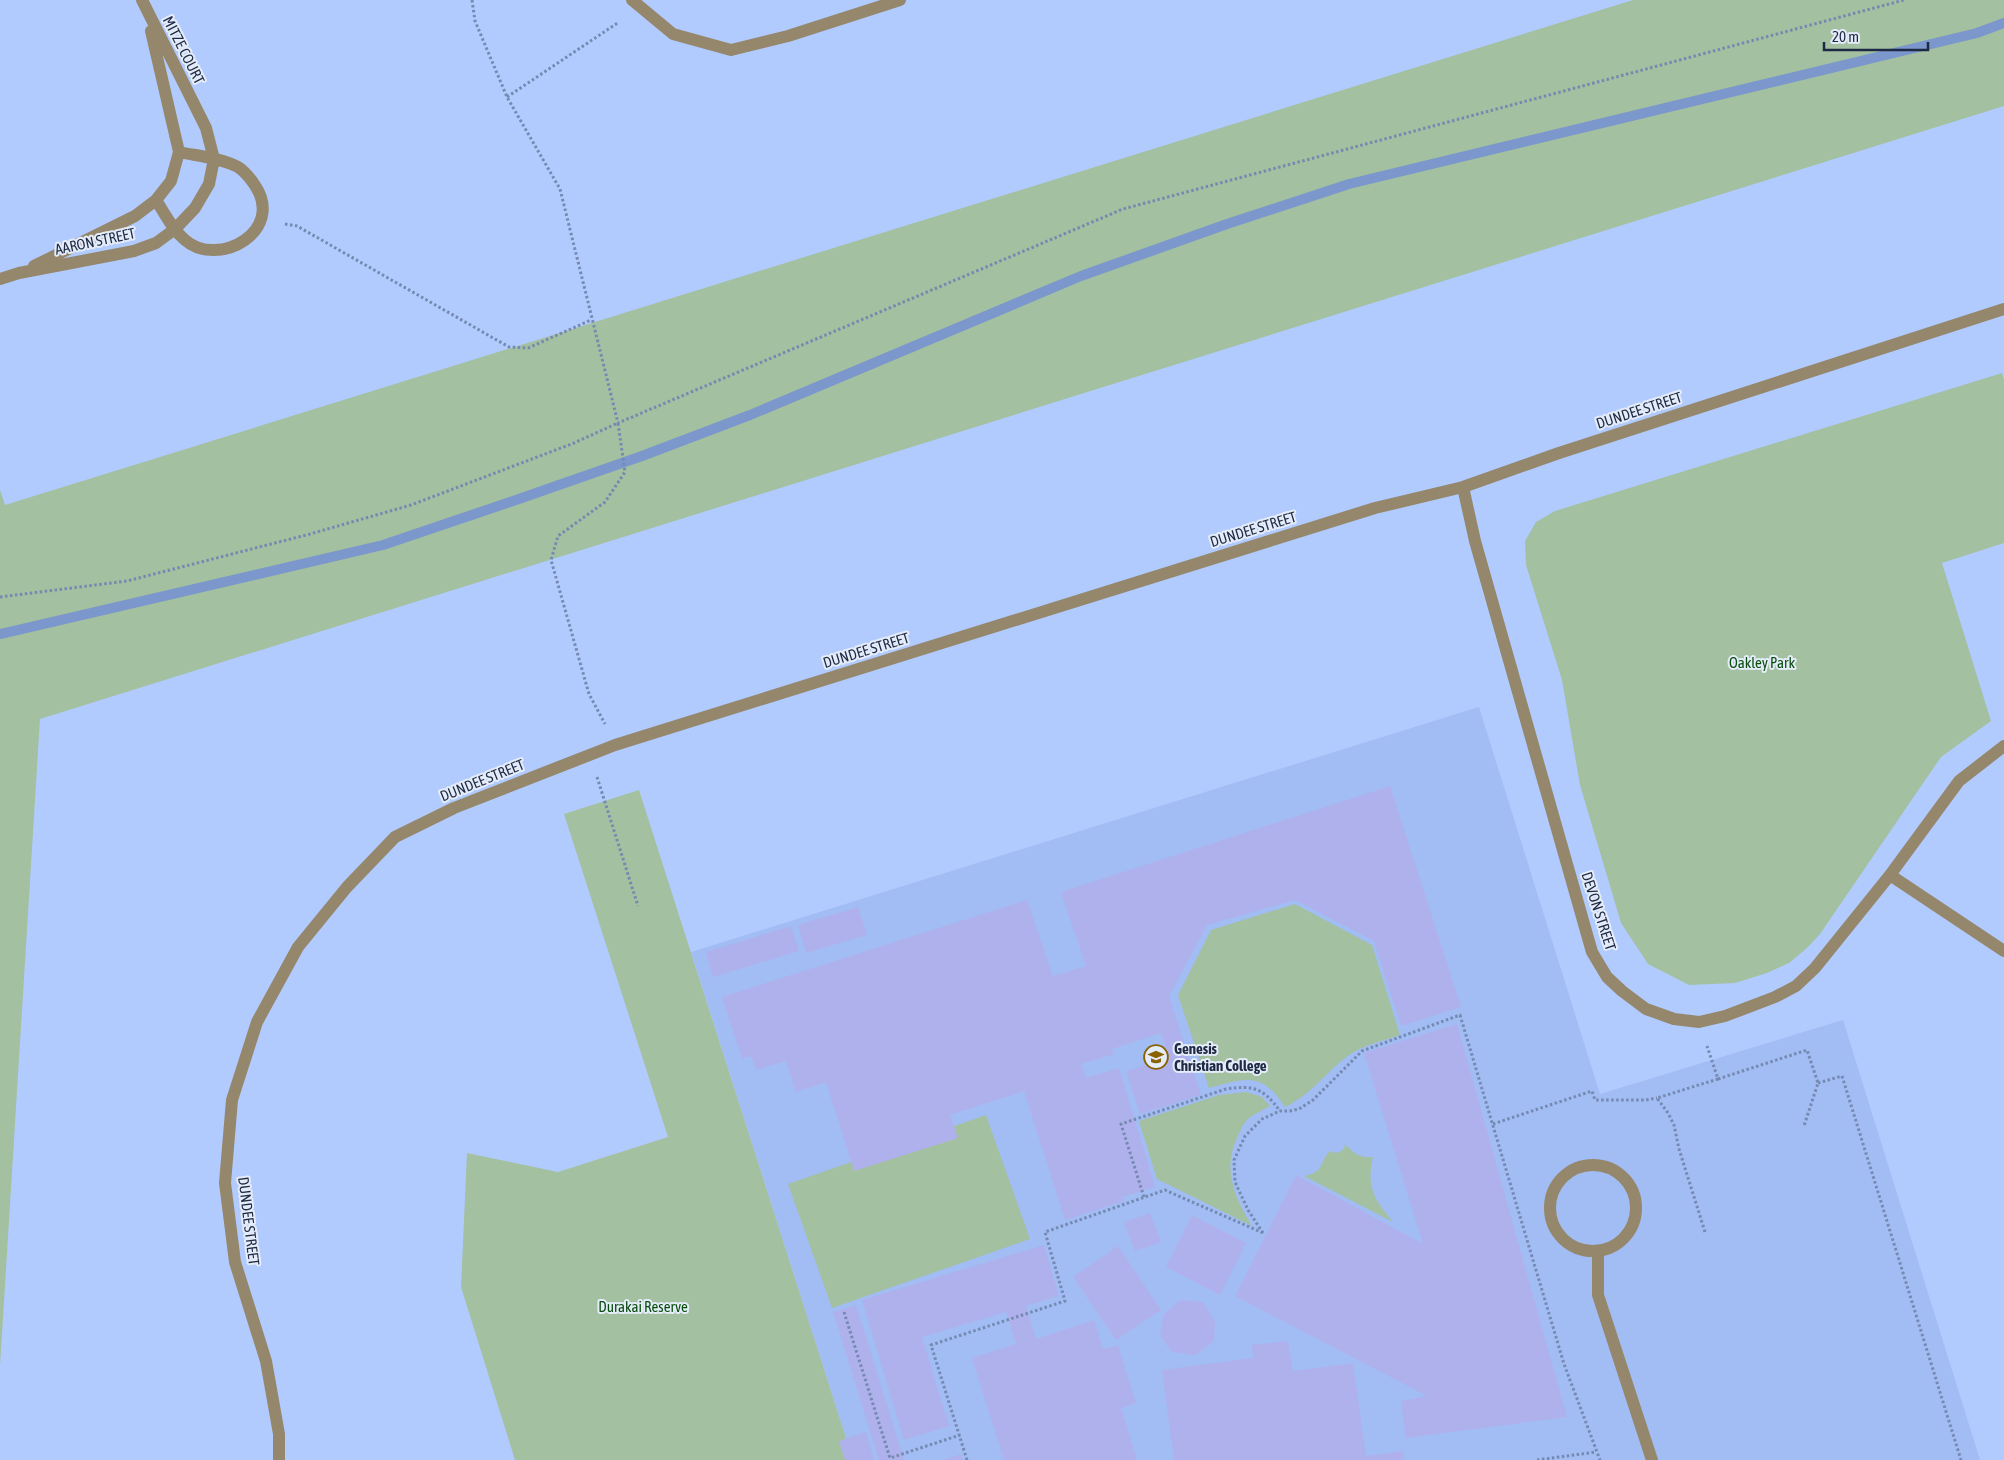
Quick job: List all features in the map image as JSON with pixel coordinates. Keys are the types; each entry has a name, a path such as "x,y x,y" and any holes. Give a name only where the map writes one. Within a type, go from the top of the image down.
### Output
{"street":[{"path":"636,3 673,34 731,50 788,36 900,0"},
{"name":"MITZE COURT","path":"145,6 179,152 172,181"},
{"name":"MITZE COURT","path":"145,6 206,128 214,159 209,184 195,208"},
{"path":"156,200 175,229 186,241 197,247 210,250 236,245 247,239 257,230 262,219 263,206 261,193 251,179 239,168 214,159 179,152"},
{"name":"AARON STREET","path":"19,273 135,216 156,200 172,181"},
{"name":"AARON STREET","path":"0,279 19,273 134,251 156,243 175,229 195,208"},
{"name":"DUNDEE STREET","path":"279,1460 279,1434 266,1361 235,1262 225,1183 232,1100 257,1022 298,947 346,887 395,838 454,808 615,745 1375,508 1463,487 1559,453 2004,309"},
{"name":"DEVON STREET","path":"1463,487 1475,541 1592,952 1607,977 1646,1009 1674,1019 1700,1022 1749,1008 1796,986 1815,968 1890,875 1959,781 2004,746"},
{"path":"1890,875 2004,951"},
{"path":"1581,1166 1607,1167 1620,1174 1630,1185 1636,1199 1634,1224 1626,1237 1614,1246 1598,1251 1583,1250 1571,1245 1560,1234 1553,1221 1550,1208 1553,1194 1560,1180 1581,1166"},
{"path":"1598,1251 1598,1295 1652,1460"}],"path":[{"path":"472,0 475,21 508,97 560,189 618,423 624,472 605,502 558,536 550,560 589,694 615,745"},
{"path":"0,597 127,581 310,534 411,505 574,443 1123,209 1904,0"},
{"path":"508,97 636,3"},
{"path":"262,219 297,226 509,347 528,348 591,320"},
{"path":"590,755 638,906"},
{"path":"967,1460 931,1345 1066,1300 1045,1232 1165,1190 1263,1233 1248,1210 1235,1182 1234,1160 1245,1136 1262,1119 1280,1111 1299,1109 1313,1100 1362,1051 1460,1015 1564,1364 1600,1460"},
{"path":"1700,1022 1718,1079"},
{"path":"1493,1124 1592,1091 1595,1100 1646,1100 1657,1098 1807,1050 1818,1083 1804,1126"},
{"path":"1818,1083 1842,1076 1961,1460"},
{"path":"1144,1197 1121,1124 1217,1092 1238,1088 1252,1087 1264,1092 1280,1111"},
{"path":"1657,1098 1668,1113 1674,1126 1679,1149 1705,1232"},
{"path":"844,1312 891,1459 960,1435"},
{"path":"1537,1460 1596,1452"}],"shaded area":[{"name":"Genesis Christian College","path":"1479,707 1600,1094 1843,1020 1980,1460 853,1460 691,952"}],"green space":[{"path":"1633,0 2004,0 2004,106 40,719 0,1366 0,490 5,505"},
{"name":"Oakley Park","path":"2002,373 2004,380 2004,543 1942,563 1991,721 1941,757 1820,934 1789,963 1767,973 1735,983 1689,985 1648,964 1621,923 1580,785 1562,680 1526,565 1525,541 1536,522 1555,511"},
{"name":"Durakai Reserve","path":"639,790 853,1460 515,1460 461,1287 467,1153 558,1172 668,1137 564,814"},
{"path":"1295,904 1372,945 1400,1035 1367,1046 1349,1055 1311,1090 1285,1107 1277,1095 1268,1087 1252,1080 1243,1080 1209,1088 1178,995 1211,930"},
{"path":"1246,1092 1262,1097 1270,1106 1245,1122 1237,1138 1231,1161 1232,1184 1240,1205 1252,1226 1157,1179 1139,1121 1219,1095"},
{"path":"986,1115 1030,1239 832,1308 788,1184"},
{"path":"1345,1144 1357,1154 1364,1157 1373,1157 1370,1177 1373,1192 1376,1200 1393,1222 1304,1176 1319,1169 1330,1151 1334,1153 1339,1152 1344,1149"}],"building":[{"path":"1390,786 1461,1007 1401,1026 1374,941 1295,900 1207,925 1169,996 1201,1095 1140,1114 1126,1071 1169,1058 1161,1033 1112,1049 1114,1054 1081,1064 1086,1078 1119,1068 1155,1187 1122,1197 1124,1201 1065,1220 1024,1091 950,1115 958,1138 854,1171 826,1082 796,1092 786,1061 756,1070 751,1056 742,1059 722,997 1027,900 1053,976 1086,966 1061,892"},
{"path":"858,907 867,935 806,953 798,925"},
{"path":"791,926 799,951 713,977 706,952"},
{"path":"1457,1024 1567,1417 1406,1438 1401,1401 1427,1396 1235,1296 1296,1175 1423,1244 1364,1053"},
{"path":"1150,1213 1161,1242 1135,1251 1124,1222"},
{"path":"1192,1215 1246,1243 1220,1295 1166,1267"},
{"path":"1044,1245 1059,1296 1026,1306 1036,1339 1094,1320 1103,1349 1118,1345 1136,1403 1121,1408 1137,1460 1004,1460 972,1358 1016,1344 1006,1312 922,1337 949,1426 904,1440 862,1300"},
{"path":"1118,1246 1161,1310 1116,1340 1073,1277"},
{"path":"1180,1300 1203,1302 1215,1322 1214,1341 1195,1355 1172,1352 1160,1336 1164,1314"},
{"path":"856,1305 904,1460 879,1460 833,1312"},
{"path":"1288,1341 1293,1371 1353,1363 1366,1456 1403,1451 1404,1460 1174,1460 1162,1370 1253,1358 1252,1345"},
{"path":"866,1432 874,1460 845,1460 839,1441"},
{"path":"961,1454 963,1460 943,1460"}],"waterway":[{"path":"1,634 383,545 642,456 750,415 1081,276 1227,224 1349,184 1977,33 2004,23"}],"place":[{"name":"Genesis Christian College","path":"1156,1057"}]}
